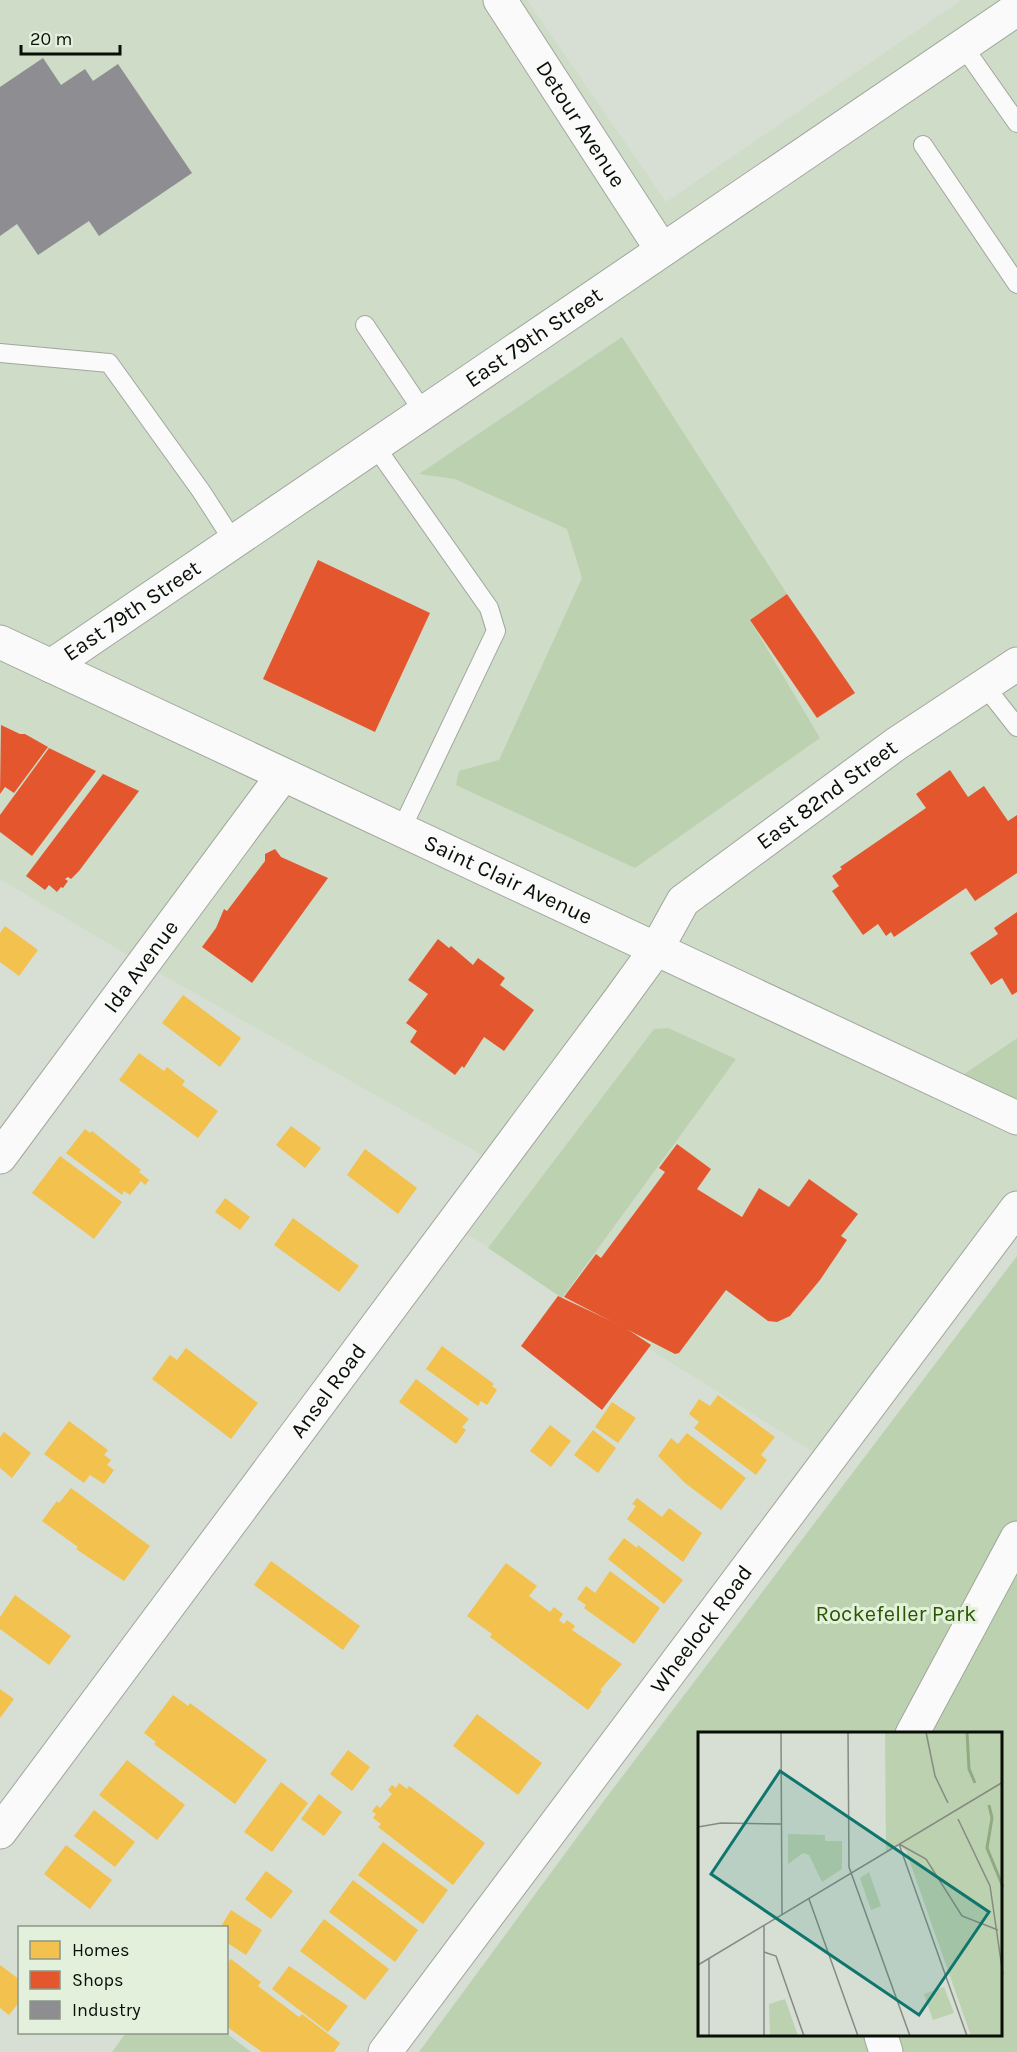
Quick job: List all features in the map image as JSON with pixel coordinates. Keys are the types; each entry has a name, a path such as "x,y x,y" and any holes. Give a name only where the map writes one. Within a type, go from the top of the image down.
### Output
{"street":[{"name":"Detour Avenue","path":"500,0 662,250"},
{"name":"East 79th Street","path":"51,666 1017,9"},
{"name":"Saint Clair Avenue","path":"0,642 1017,1118"},
{"name":"East 82nd Street","path":"657,948 683,901 897,744 1017,664"},
{"name":"Ida Avenue","path":"0,1157 283,775"},
{"name":"Ansel Road","path":"0,1832 657,948"},
{"name":"Wheelock Road","path":"385,2052 1017,1208"},
{"path":"913,1732 1017,1538"},
{"path":"881,2037 886,2052"}],"lane":[{"path":"963,46 1017,123"},
{"path":"923,145 1017,284"},
{"path":"365,325 424,413"},
{"path":"0,353 109,363 201,491 234,542"},
{"path":"375,446 489,608 496,631 402,830"},
{"path":"984,686 1017,727"}],"shaded area":[{"path":"0,0 527,0 666,202 962,0 1017,0 1017,1037 948,1085 1017,1118 1017,1208 829,1462 451,1224 496,1163 143,964 0,879"}],"green space":[{"path":"622,337 787,594 750,620 820,738 635,868 456,785 459,771 499,760 582,578 567,529 455,479 419,474"},
{"path":"668,1028 736,1059 562,1298 488,1248 654,1029"},
{"path":"1017,1038 1017,1118 948,1085"},
{"name":"Rockefeller Park","path":"1017,1256 1017,2052 419,2052 606,1798"},
{"path":"125,2034 227,2034 251,2052 112,2052"}],"building: Homes":[{"path":"5,926 38,950 19,976 0,962 0,933"},
{"path":"183,995 241,1038 220,1067 162,1023"},
{"path":"139,1053 164,1071 167,1067 185,1081 182,1085 218,1111 198,1138 119,1080"},
{"path":"291,1126 321,1148 305,1168 276,1145"},
{"path":"85,1129 90,1133 92,1131 141,1170 139,1172 149,1180 145,1185 141,1181 130,1195 124,1191 122,1195 66,1153"},
{"path":"365,1149 417,1188 398,1214 347,1175"},
{"path":"60,1156 122,1202 94,1239 32,1193"},
{"path":"225,1198 250,1217 240,1230 215,1212"},
{"path":"293,1218 359,1266 339,1292 274,1245"},
{"path":"442,1346 494,1384 492,1386 497,1390 487,1405 481,1401 478,1406 426,1369"},
{"path":"186,1348 258,1403 231,1439 152,1379 170,1355 177,1360"},
{"path":"416,1379 469,1419 462,1427 466,1430 456,1444 399,1402"},
{"path":"718,1395 775,1437 761,1455 767,1460 756,1475 694,1428 699,1422 689,1414 699,1399 710,1406"},
{"path":"612,1402 636,1418 618,1443 595,1427"},
{"path":"69,1421 108,1450 104,1455 111,1460 107,1465 114,1470 104,1484 90,1475 84,1483 44,1454"},
{"path":"550,1425 571,1441 551,1467 530,1451"},
{"path":"593,1430 616,1448 598,1473 574,1455"},
{"path":"4,1432 31,1453 12,1478 0,1468 0,1437"},
{"path":"687,1433 746,1478 721,1510 685,1483 658,1456 671,1438 678,1444"},
{"path":"71,1488 150,1546 124,1581 76,1549 78,1547 42,1521 57,1501 59,1503"},
{"path":"637,1498 662,1517 669,1508 702,1533 683,1562 627,1519 636,1506 632,1504"},
{"path":"624,1538 637,1548 638,1545 683,1580 664,1604 608,1559"},
{"path":"271,1561 360,1626 343,1650 254,1585"},
{"path":"506,1563 537,1586 529,1596 550,1612 554,1607 563,1614 559,1620 564,1624 567,1620 575,1626 572,1630 622,1664 600,1690 602,1691 588,1710 490,1637 492,1634 467,1616"},
{"path":"610,1571 660,1608 634,1644 584,1608 586,1605 577,1599 586,1586 595,1593"},
{"path":"15,1595 71,1636 49,1665 0,1629 0,1617"},
{"path":"0,1689 14,1699 0,1718"},
{"path":"173,1695 188,1706 190,1703 267,1760 235,1804 154,1744 156,1742 144,1733"},
{"path":"477,1714 542,1763 518,1795 453,1746"},
{"path":"348,1750 370,1767 352,1791 330,1774"},
{"path":"127,1760 185,1805 157,1840 99,1795"},
{"path":"281,1782 308,1803 272,1852 244,1832"},
{"path":"399,1783 407,1789 409,1786 485,1843 453,1885 378,1827 381,1824 373,1818 376,1814 372,1811 377,1805 380,1808 392,1794 388,1790 392,1785 396,1788"},
{"path":"319,1794 342,1812 324,1836 301,1819"},
{"path":"94,1810 135,1842 115,1867 74,1836"},
{"path":"383,1842 448,1890 423,1924 358,1875"},
{"path":"66,1845 112,1880 90,1909 44,1874"},
{"path":"266,1871 293,1891 271,1919 245,1899"},
{"path":"353,1880 418,1930 395,1962 329,1912"},
{"path":"231,1910 262,1930 246,1955 228,1943 228,1926 221,1926"},
{"path":"324,1919 389,1969 365,2000 300,1951"},
{"path":"231,1959 261,1982 258,1986 299,2017 302,2014 340,2043 334,2052 262,2052 228,2027 228,1962"},
{"path":"0,1965 18,1978 18,2004 9,2015 0,2008"},
{"path":"289,1966 348,2006 328,2032 272,1989"}],"building: Shops":[{"path":"318,560 430,613 375,732 263,679"},
{"path":"787,594 855,693 817,718 750,620"},
{"path":"1,725 25,734 48,747 14,793 5,787 0,794"},
{"path":"49,748 96,771 32,856 0,832 0,815"},
{"path":"950,770 968,797 984,786 1008,821 1017,815 1017,873 975,901 966,888 894,937 891,932 886,936 878,924 863,935 832,891 839,886 832,876 842,869 840,867 926,808 916,794"},
{"path":"103,774 139,791 79,871 71,879 68,877 65,879 68,881 63,888 61,887 57,892 49,885 45,890 26,876"},
{"path":"275,849 281,857 328,878 252,983 202,947 216,928 224,909 227,911 265,861 265,854"},
{"path":"1017,912 1017,992 1012,995 1002,978 991,985 970,953 998,934 994,928"},
{"path":"438,939 449,948 451,946 473,965 478,958 505,978 500,985 534,1010 504,1051 484,1037 464,1068 462,1066 455,1075 410,1042 417,1031 406,1023 428,994 408,980"},
{"path":"677,1144 711,1169 697,1189 742,1217 759,1188 789,1207 809,1179 858,1214 841,1236 847,1240 820,1280 790,1316 777,1322 768,1321 726,1290 679,1353 675,1354 564,1297 596,1254 601,1258 665,1172 659,1168"},
{"path":"558,1296 624,1327 651,1345 602,1410 521,1346"}],"building: Industry":[{"path":"43,58 61,85 85,69 93,81 118,64 192,173 99,236 89,221 38,255 17,224 0,236 0,87"}]}
